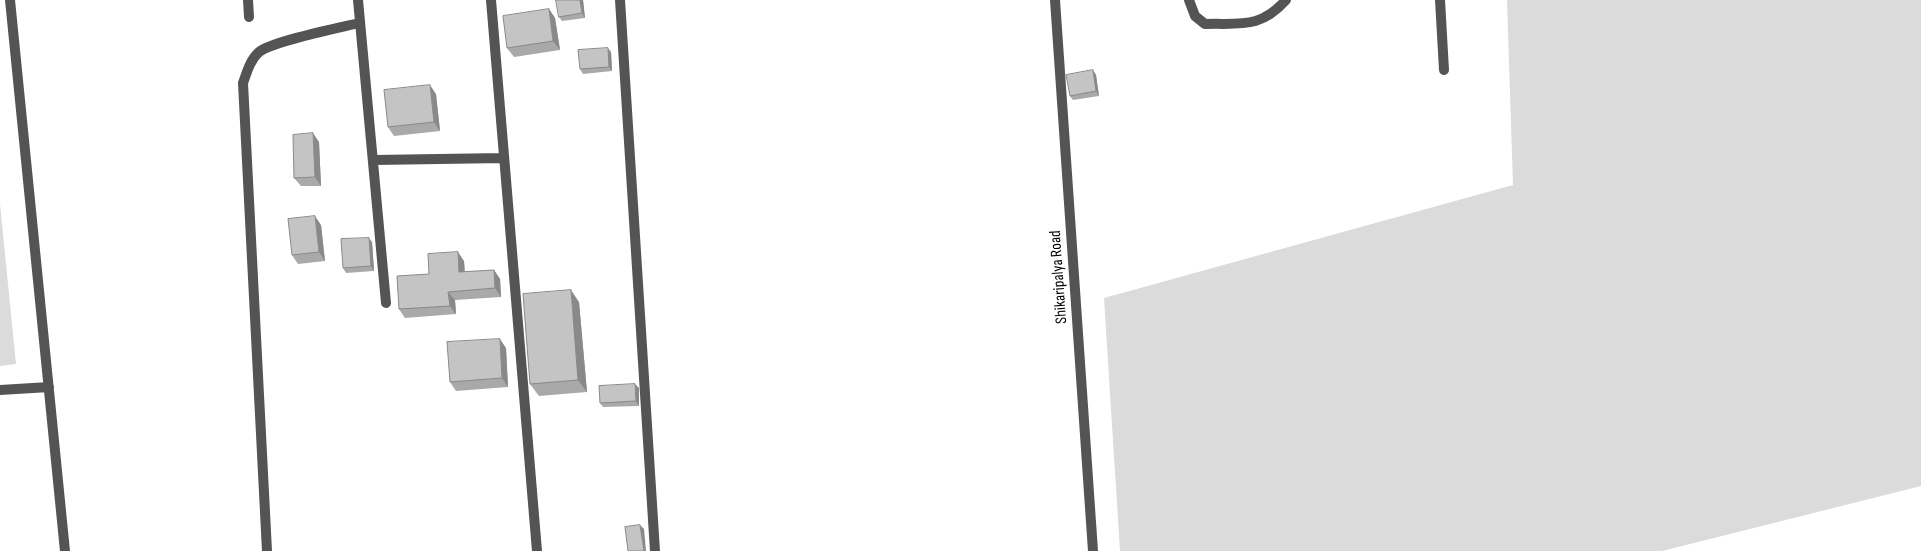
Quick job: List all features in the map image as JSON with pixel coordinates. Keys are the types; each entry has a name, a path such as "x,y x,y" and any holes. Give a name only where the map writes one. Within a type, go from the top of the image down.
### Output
{"street":[{"path":"10,0 65,551"},
{"path":"248,0 249,17"},
{"path":"358,0 386,303"},
{"path":"491,0 537,551"},
{"path":"620,0 655,551"},
{"name":"Shikaripalya Road","path":"1055,0 1093,551"},
{"path":"1188,0 1195,16 1205,24 1262,20 1277,10 1286,0"},
{"path":"1440,0 1444,70"},
{"path":"0,12 12,12"},
{"path":"267,551 243,83 249,65 259,52 273,45 360,22"},
{"path":"374,160 504,158"},
{"path":"0,390 49,387"}],"shaded area":[{"path":"1507,0 1921,0 1921,486 1662,551 1120,551 1104,298 1513,185"},
{"path":"0,204 16,364 0,366"}],"building":[{"path":"556,0 580,0 582,13 559,17"},
{"path":"549,9 553,41 507,48 503,16"},
{"path":"608,48 609,67 580,69 578,50"},
{"path":"1093,70 1096,91 1070,96 1066,75"},
{"path":"430,85 434,122 388,127 384,90"},
{"path":"313,133 315,177 294,178 293,135"},
{"path":"315,216 319,252 292,255 288,219"},
{"path":"369,238 371,266 343,268 341,239"},
{"path":"458,252 459,272 494,270 495,288 448,292 450,306 399,309 397,276 429,274 428,254"},
{"path":"571,290 578,380 530,384 523,294"},
{"path":"500,339 502,378 450,382 447,342"},
{"path":"635,384 636,401 600,403 599,386"},
{"path":"640,525 644,551 628,551 625,527"}]}
